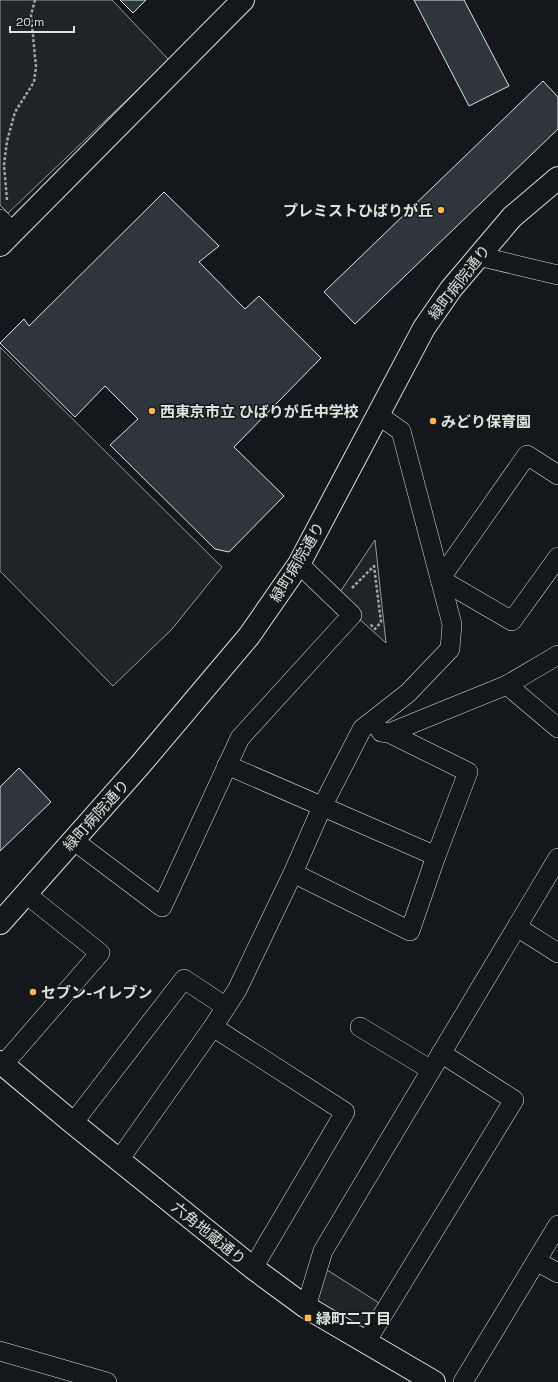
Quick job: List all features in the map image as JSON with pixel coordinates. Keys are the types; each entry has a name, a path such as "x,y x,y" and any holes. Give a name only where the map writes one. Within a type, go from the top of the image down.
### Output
{"street":[{"path":"4,232 243,0"},
{"name":"緑町病院通り","path":"0,923 140,765 249,636 299,564 424,328 451,289 512,217 558,178"},
{"path":"478,256 558,275"},
{"path":"119,1160 213,1027 237,990 293,873 322,807 362,729 408,693 450,649 452,624 401,432 378,415"},
{"path":"440,579 527,455 558,475"},
{"path":"440,579 512,621 557,562"},
{"path":"73,840 162,907 240,738 352,615 299,564"},
{"path":"389,733 507,685 558,655"},
{"path":"507,685 558,728"},
{"path":"293,873 410,931 436,856 468,772 389,733 362,729"},
{"path":"227,766 436,856"},
{"path":"306,1307 323,1251 558,858"},
{"path":"1,1064 100,953 26,894"},
{"path":"517,927 558,953"},
{"path":"73,1123 184,979 226,1007"},
{"path":"360,1026 431,1070"},
{"path":"213,1027 345,1112 253,1268"},
{"path":"366,1342 514,1100 441,1053"},
{"name":"六角地蔵通り","path":"1,1064 253,1268 306,1307 434,1382"},
{"path":"462,1382 558,1225"},
{"path":"536,1261 558,1273"},
{"path":"2,1355 96,1380"}],"path":[{"path":"4,232 8,213 4,166 7,140 15,112 34,82 36,54 31,15 35,0"}],"shaded area":[{"path":"0,0 112,0 169,60 8,213 0,205"},
{"path":"0,347 222,567 172,629 113,686 0,571"},
{"path":"375,540 386,643 336,598"},
{"path":"321,1266 379,1303 365,1330 304,1296"}],"building":[{"path":"120,0 146,0 133,13"},
{"path":"414,0 464,0 509,86 469,106"},
{"name":"プレミストひばりが丘","path":"543,81 558,97 558,129 355,324 324,292"},
{"path":"164,192 219,246 199,262 245,309 259,296 321,358 234,447 284,496 229,552 215,549 110,445 138,419 105,386 75,417 0,343 24,319 29,326"},
{"path":"19,768 51,802 0,851 0,787"}],"place":[{"name":"プレミストひばりが丘","path":"441,210"},
{"name":"西東京市立 ひばりが丘中学校","path":"152,411"},
{"name":"みどり保育園","path":"433,421"},
{"name":"セブン-イレブン","path":"33,992"},
{"name":"緑町二丁目","path":"308,1318"}]}
